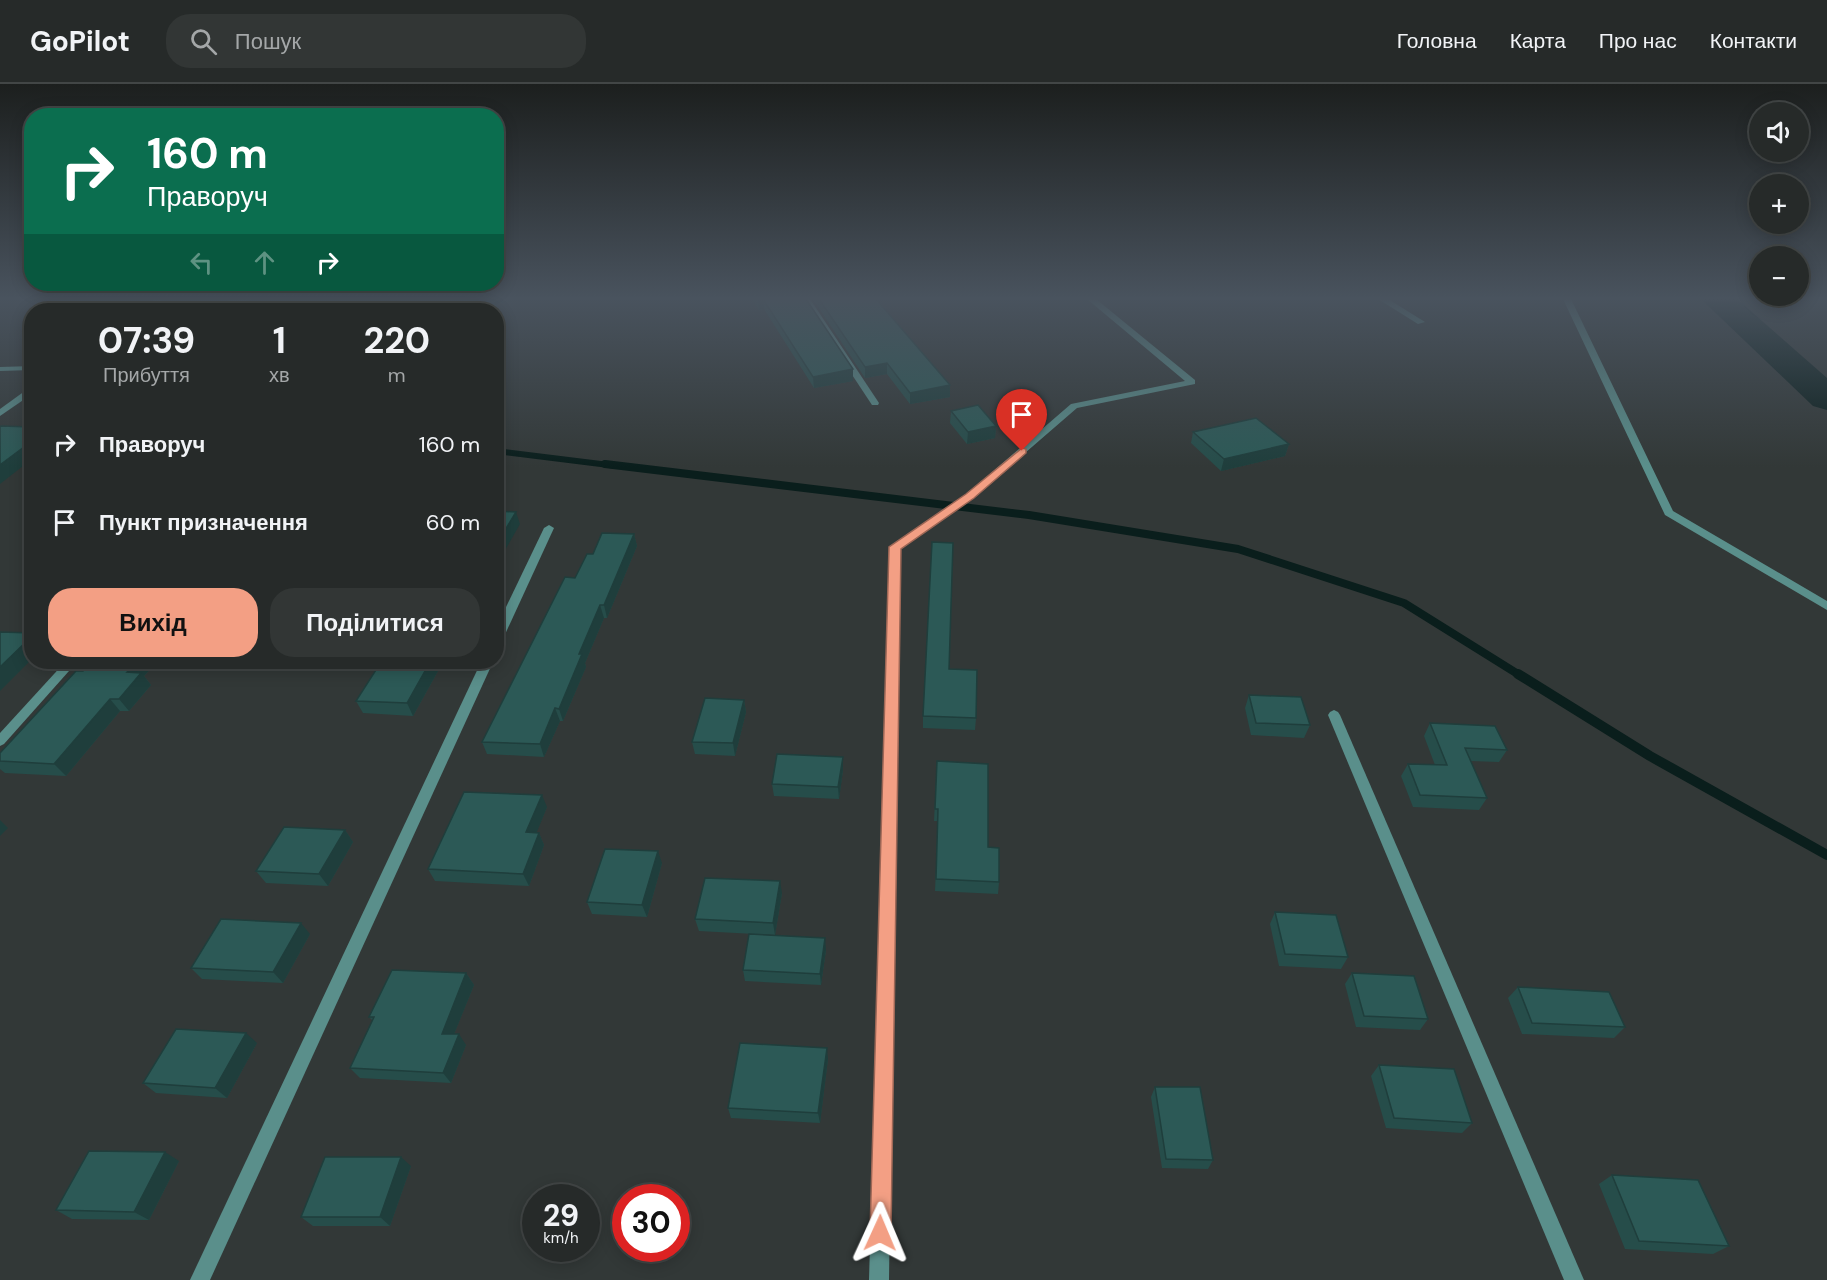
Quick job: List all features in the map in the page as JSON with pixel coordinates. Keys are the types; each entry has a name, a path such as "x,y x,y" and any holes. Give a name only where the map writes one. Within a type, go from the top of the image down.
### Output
{"street":[{"path":"842,355 874,403"},
{"path":"879,1280 895,547 970,496 1074,406 1192,382 1159,355"},
{"path":"1594,355 1670,513 1827,606"},
{"path":"0,369 24,368"},
{"path":"0,413 24,396"},
{"path":"504,625 549,528"},
{"path":"0,741 65,669"},
{"path":"200,1280 484,669"},
{"path":"1334,715 1574,1280"}],"building":[{"path":"799,355 843,355 853,369 813,377"},
{"path":"857,355 924,355 950,385 910,393 887,363 865,367"},
{"path":"978,405 996,426 968,432 951,411"},
{"path":"1256,418 1289,444 1224,459 1193,432"},
{"path":"0,427 24,427 24,447 0,465"},
{"path":"504,511 516,512 504,532"},
{"path":"602,533 634,534 604,605 600,605 579,654 582,654 559,709 555,708 540,744 482,742 565,577 575,578 587,554 593,554"},
{"path":"932,542 953,543 949,669 977,670 976,718 923,716"},
{"path":"0,632 24,633 24,644 0,667"},
{"path":"85,669 130,669 127,672 141,673 119,699 110,699 54,764 0,761 0,753 76,671"},
{"path":"377,669 426,669 407,703 356,701"},
{"path":"1249,695 1301,697 1310,725 1256,723"},
{"path":"705,698 744,700 733,743 692,742"},
{"path":"1430,723 1495,726 1507,750 1465,748 1487,798 1420,795 1408,764 1447,765"},
{"path":"777,754 843,757 838,787 772,784"},
{"path":"937,761 988,764 988,847 999,848 999,882 936,879"},
{"path":"464,792 542,795 526,832 539,833 523,874 428,869"},
{"path":"284,827 345,830 319,874 256,871"},
{"path":"605,849 658,851 642,905 587,902"},
{"path":"705,878 780,881 773,923 695,919"},
{"path":"1275,912 1336,915 1348,957 1285,954"},
{"path":"221,919 301,923 273,972 191,968"},
{"path":"749,934 825,938 820,974 743,970"},
{"path":"392,970 466,973 442,1034 459,1034 443,1073 350,1068 374,1017 369,1017"},
{"path":"1352,973 1414,976 1428,1019 1364,1016"},
{"path":"1518,987 1609,992 1625,1027 1532,1023"},
{"path":"176,1029 246,1033 215,1088 143,1083"},
{"path":"740,1043 827,1048 818,1113 728,1108"},
{"path":"1379,1065 1454,1069 1472,1123 1394,1118"},
{"path":"1155,1087 1200,1087 1213,1160 1166,1159"},
{"path":"89,1151 165,1152 134,1212 56,1210"},
{"path":"325,1157 401,1157 380,1217 301,1217"},
{"path":"1612,1175 1698,1180 1729,1246 1639,1241"}],"waterway":[{"path":"1779,355 1827,398"},
{"path":"504,452 617,466"},
{"path":"605,464 1029,515 1238,549 1404,603 1521,676"},
{"path":"1518,674 1650,756 1827,855"}],"route":[{"path":"880,1233 895,547 970,496 1022,451"}]}
